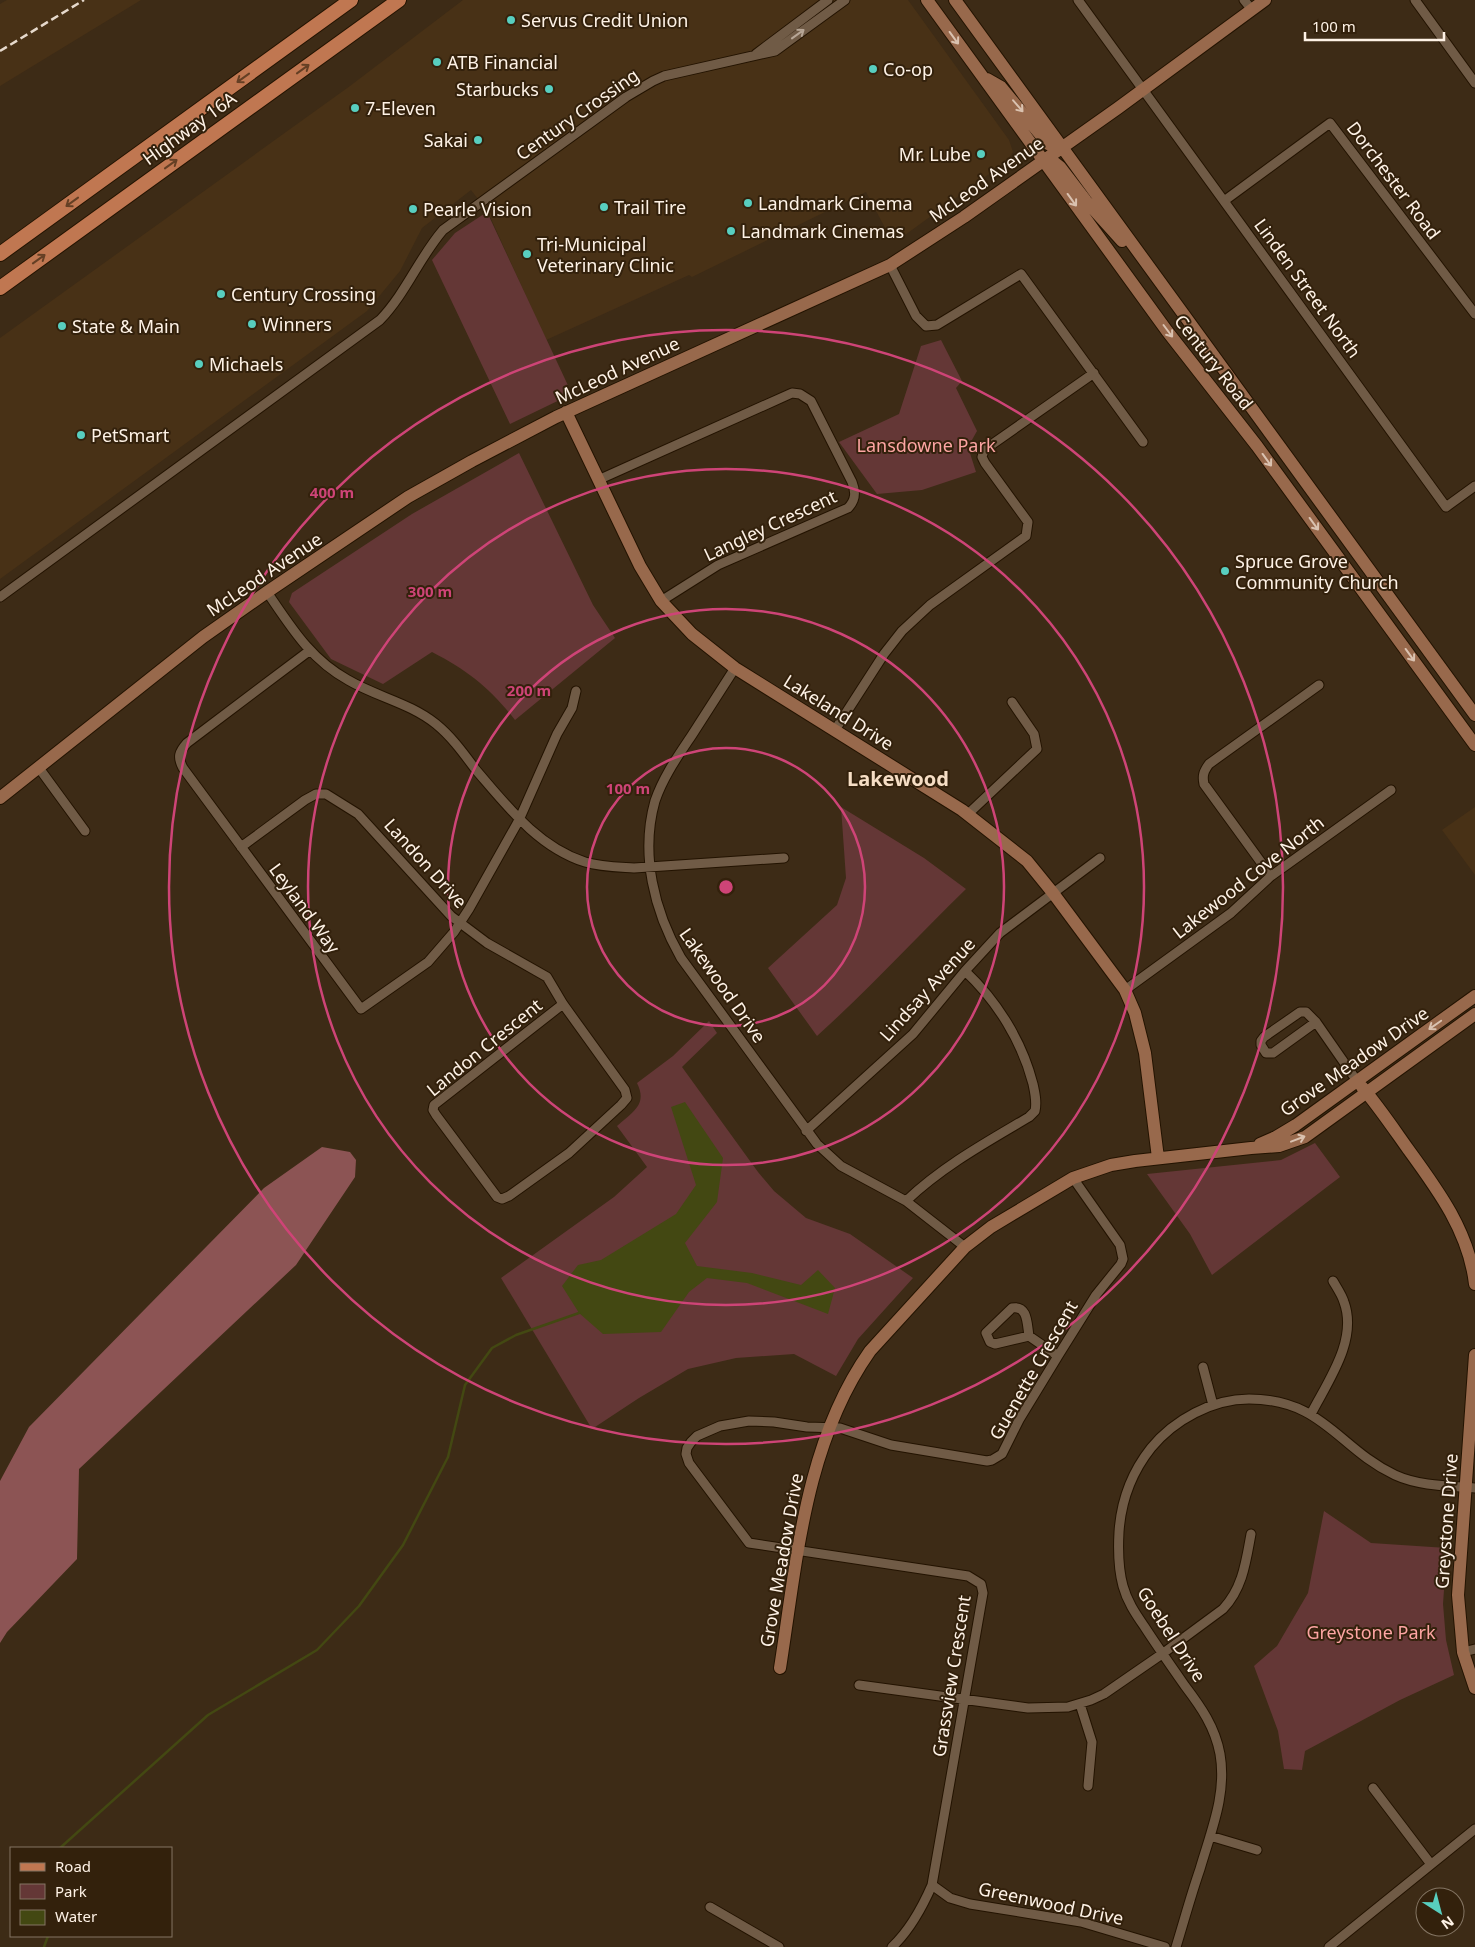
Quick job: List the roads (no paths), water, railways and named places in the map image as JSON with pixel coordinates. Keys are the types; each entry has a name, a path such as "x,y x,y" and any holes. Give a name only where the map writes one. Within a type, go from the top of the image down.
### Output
{"main road":[{"name":"Highway 16A","path":"0,254 351,0"},
{"name":"Highway 16A","path":"0,288 399,0"}],"street":[{"name":"Century Crossing","path":"755,54 828,0"},
{"name":"Century Crossing","path":"0,597 380,320 405,288 424,254 443,230 626,97 664,76 775,51 845,0"},
{"name":"Century Road","path":"926,0 1168,331 1257,446 1475,745"},
{"name":"Century Road","path":"955,0 1475,715"},
{"name":"Linden Street North","path":"1078,0 1446,507 1475,486"},
{"name":"McLeod Avenue","path":"0,798 171,662 267,592 408,497 472,460 566,412 890,265 957,222 1143,89 1248,5 1265,0"},
{"path":"1415,0 1475,83"},
{"path":"981,75 1001,87 1048,144 1062,147"},
{"name":"Dorchester Road","path":"1224,201 1330,123 1475,314"},
{"path":"1043,160 1055,163 1060,167 1086,201 1166,290"},
{"path":"890,265 916,316 926,326 937,325 1021,274 1143,442"},
{"path":"835,730 884,654 902,631 930,605 1026,536 1028,522 985,462 982,457 984,450 1094,373"},
{"name":"Langley Crescent","path":"598,480 792,394 800,394 811,401 852,482 855,496 852,504 848,508 718,565 661,601"},
{"name":"Lakeland Drive","path":"566,412 640,566 661,601 692,634 735,668 968,814 1027,862 1053,893 1125,990 1135,1013 1143,1039 1158,1158"},
{"path":"267,592 308,651 330,669 349,681 422,713 451,738 519,820 558,849 587,862 611,867 651,868 784,858"},
{"name":"Leyland Way","path":"308,651 187,743 178,756 183,768 360,1010 428,962 446,943 460,923 519,820 557,734 572,708 576,691"},
{"name":"Lakewood Drive","path":"735,668 670,768 656,800 650,822 652,886 658,911 668,936 681,958 806,1130 830,1158 841,1166 906,1201 965,1246"},
{"path":"1271,876 1204,784 1202,777 1204,770 1209,764 1319,685"},
{"path":"968,814 1037,748 1034,734 1012,702"},
{"path":"39,768 84,831"},
{"name":"Lakewood Cove North","path":"1125,990 1231,913 1271,876 1391,790"},
{"name":"Landon Drive","path":"241,848 305,800 316,794 326,794 358,814 373,828 451,916 487,943 547,977 563,1004 626,1090 627,1094"},
{"name":"Lindsay Avenue","path":"806,1130 913,1034 965,971 1000,933 1100,858"},
{"path":"906,1201 924,1184 957,1160 1029,1117 1035,1111 1036,1096 1020,1045 982,987 965,971"},
{"name":"Grove Meadow Drive","path":"1251,1148 1276,1137 1296,1125 1475,996"},
{"name":"Landon Crescent","path":"563,1004 434,1105 433,1110 436,1115 497,1197 502,1199 569,1153 622,1105 627,1098 627,1094"},
{"path":"1316,1022 1273,1053 1266,1053 1261,1045 1261,1041 1264,1038 1300,1012 1309,1013 1316,1022 1357,1081 1431,1180 1449,1209 1464,1241 1475,1284"},
{"name":"Grove Meadow Drive","path":"780,1668 808,1497 829,1427 848,1386 870,1351 965,1246 991,1227 1073,1178 1111,1165 1158,1158 1279,1146 1305,1137 1475,1014"},
{"name":"Guenette Crescent","path":"798,1551 757,1545 749,1543 744,1538 689,1462 686,1454 691,1442 697,1436 720,1426 749,1421 847,1429 899,1446 987,1461 1002,1454 1006,1450 1019,1420 1096,1294 1123,1259 1120,1245 1073,1178"},
{"path":"1310,1414 1337,1363 1345,1343 1348,1315 1344,1301 1333,1281"},
{"path":"1029,1336 995,1344 990,1342 986,1333 1012,1308 1018,1307 1025,1314 1029,1336 1058,1356"},
{"name":"Greystone Drive","path":"1475,1355 1471,1488 1458,1595 1475,1688"},
{"path":"1203,1366 1213,1405"},
{"name":"Goebel Drive","path":"1176,1947 1217,1813 1221,1787 1221,1763 1217,1741 1200,1706 1162,1654 1131,1606 1123,1588 1119,1569 1120,1524 1124,1503 1136,1470 1154,1444 1183,1420 1213,1405 1232,1400 1268,1400 1298,1408 1324,1422 1369,1459 1395,1475 1420,1483 1471,1488"},
{"path":"859,1685 1028,1708 1053,1709 1080,1704 1104,1694 1162,1654 1232,1600 1242,1578 1251,1534"},
{"name":"Grassview Crescent","path":"798,1551 968,1576 981,1584 982,1594 932,1885 919,1912 892,1947"},
{"path":"1080,1704 1092,1742 1088,1786"},
{"path":"1373,1788 1430,1863"},
{"path":"1329,1947 1430,1863 1475,1829"},
{"path":"1210,1836 1256,1850"},
{"name":"Greenwood Drive","path":"932,1885 950,1898 970,1904 1081,1922 1165,1947"},
{"path":"710,1907 779,1947"}],"water":[{"path":"685,1102 723,1158 717,1202 685,1243 697,1266 752,1273 801,1285 818,1270 835,1288 828,1314 747,1283 707,1278 689,1292 661,1332 603,1334 579,1313 562,1286 578,1265 601,1260 676,1214 696,1185 671,1107"}],"waterway":[{"path":"61,1847 208,1715 317,1650 359,1606 403,1545 448,1457 465,1385 492,1348 516,1335 579,1313"},
{"path":"44,1947 48,1937"}],"railway":[{"path":"0,51 84,0"}],"place":[{"name":"Servus Credit Union","path":"511,20"},
{"name":"ATB Financial","path":"437,62"},
{"name":"Co-op","path":"873,69"},
{"name":"Starbucks","path":"549,89"},
{"name":"7-Eleven","path":"355,108"},
{"name":"Sakai","path":"478,140"},
{"name":"Mr. Lube","path":"981,154"},
{"name":"Landmark Cinema","path":"748,203"},
{"name":"Trail Tire","path":"604,207"},
{"name":"Pearle Vision","path":"413,209"},
{"name":"Landmark Cinemas","path":"731,231"},
{"name":"Tri-Municipal Veterinary Clinic","path":"527,254"},
{"name":"Century Crossing","path":"221,294"},
{"name":"Winners","path":"252,324"},
{"name":"State & Main","path":"62,326"},
{"name":"Michaels","path":"199,364"},
{"name":"PetSmart","path":"81,435"},
{"name":"Spruce Grove Community Church","path":"1225,571"}],"district":[{"name":"Lakewood","path":"898,778"}],"park label":[{"name":"Lansdowne Park","path":"926,445"},
{"name":"Greystone Park","path":"1371,1632"}]}
